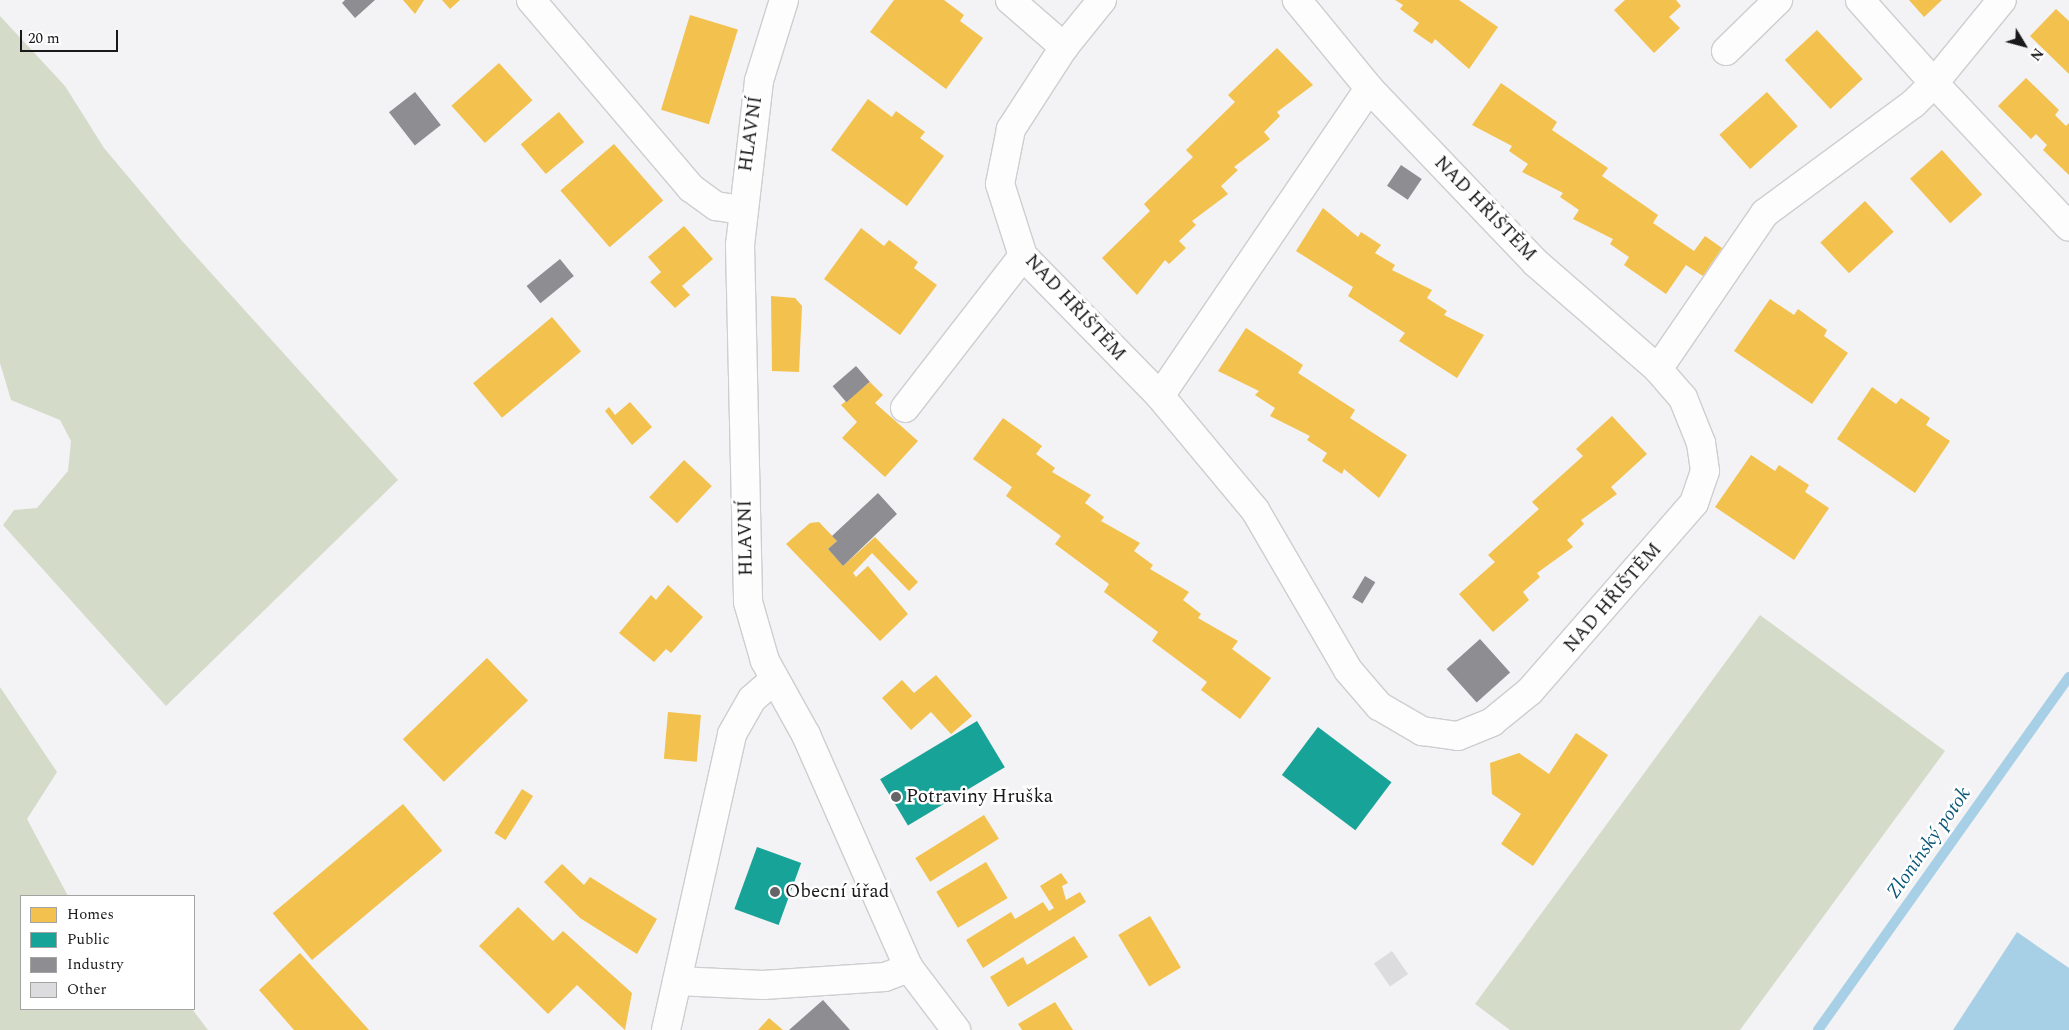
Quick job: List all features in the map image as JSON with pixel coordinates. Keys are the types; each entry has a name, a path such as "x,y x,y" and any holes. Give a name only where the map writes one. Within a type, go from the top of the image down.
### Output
{"street":[{"path":"531,0 691,188 716,206 742,210"},
{"name":"HLAVNÍ","path":"784,0 759,81 742,210 748,602 755,635 775,679 806,735 909,968 956,1030"},
{"path":"1010,0 1064,47"},
{"name":"NAD HŘIŠTĚM","path":"1102,0 1064,47 1011,129 1000,184 1023,256 1160,396 1256,510 1348,670 1379,706 1422,732 1458,736 1492,722 1530,691 1694,504 1705,472 1701,443 1683,398 1658,369 1535,262 1369,88 1297,0"},
{"path":"1726,51 1778,0"},
{"path":"1860,0 1934,83 2069,227"},
{"path":"1658,369 1765,213 1914,104 1934,83 2002,0"},
{"path":"1160,396 1369,88"},
{"path":"905,408 1023,256"},
{"path":"666,1030 732,734 752,698 775,679"},
{"path":"677,981 772,984 885,977 909,968"}],"green space":[{"path":"0,16 65,86 104,148 183,242 398,480 166,706 3,525 14,510 37,508 68,471 71,441 60,420 11,400 0,363"},
{"path":"1760,615 1945,751 1740,1030 1510,1030 1475,1004"},
{"path":"0,687 57,772 27,819 67,895 20,895 20,1010 193,1010 208,1030 0,1030"}],"water":[{"path":"2017,932 2069,968 2069,1030 1953,1030"}],"building: Homes":[{"path":"403,0 424,0 415,14"},
{"path":"442,0 460,0 450,9"},
{"path":"894,0 944,0 964,15 960,21 983,38 946,89 870,32"},
{"path":"1395,0 1459,0 1498,27 1469,69 1435,39 1432,44 1413,31 1419,23 1400,9 1403,5"},
{"path":"1625,0 1676,0 1681,6 1669,17 1680,28 1654,53 1614,10"},
{"path":"1909,0 1942,0 1924,17"},
{"path":"2056,9 2069,21 2069,74 2030,36"},
{"path":"690,15 738,30 709,124 661,110"},
{"path":"1817,30 1863,79 1831,109 1785,60"},
{"path":"1277,48 1313,85 1277,112 1280,116 1264,132 1270,139 1234,167 1238,170 1221,186 1228,194 1192,221 1196,225 1179,241 1186,248 1169,264 1165,260 1137,295 1102,258 1150,211 1144,204 1193,157 1186,150 1235,102 1228,95"},
{"path":"499,63 532,100 485,143 451,106"},
{"path":"2026,78 2059,110 2055,115 2066,126 2069,123 2069,175 2043,150 2047,145 2036,134 2031,139 1998,106"},
{"path":"1501,83 1557,122 1552,130 1608,168 1602,176 1658,215 1653,223 1694,251 1705,236 1722,248 1703,276 1686,265 1666,294 1624,265 1629,257 1610,244 1613,239 1573,219 1579,210 1560,197 1563,193 1522,172 1528,164 1509,151 1512,146 1472,125"},
{"path":"1767,92 1798,126 1750,169 1719,135"},
{"path":"868,99 892,117 896,111 925,132 920,138 944,156 907,206 831,150"},
{"path":"559,112 584,142 546,174 521,144"},
{"path":"614,144 663,201 610,247 560,191"},
{"path":"1942,150 1982,195 1950,223 1910,179"},
{"path":"1865,201 1894,232 1849,273 1820,243"},
{"path":"1323,208 1358,237 1361,232 1381,245 1375,253 1395,265 1392,270 1432,290 1427,298 1447,311 1444,315 1484,335 1457,378 1399,341 1405,333 1348,296 1353,287 1296,251"},
{"path":"684,226 713,259 682,286 690,295 675,308 650,282 661,272 648,257"},
{"path":"861,228 884,246 889,240 918,262 914,268 937,285 900,335 824,279"},
{"path":"771,296 795,298 802,306 799,372 772,371"},
{"path":"1770,299 1794,315 1798,309 1827,330 1824,336 1848,353 1812,404 1734,351"},
{"path":"552,317 581,351 502,418 473,383"},
{"path":"1246,328 1303,365 1298,373 1355,410 1350,418 1407,455 1379,498 1344,469 1342,474 1322,461 1327,453 1307,440 1310,436 1270,416 1275,408 1255,395 1259,391 1218,371"},
{"path":"870,382 883,395 875,403 918,441 885,477 842,438 857,422 841,405"},
{"path":"1872,387 1896,404 1901,398 1930,418 1926,425 1950,441 1915,493 1837,439"},
{"path":"630,402 652,427 632,445 605,411 609,407 615,415"},
{"path":"1612,416 1647,454 1611,487 1617,494 1581,520 1584,524 1567,540 1573,547 1537,573 1540,577 1523,592 1529,600 1493,632 1459,594 1495,562 1488,555 1539,509 1532,502 1583,456 1576,449"},
{"path":"1003,418 1042,446 1036,454 1055,468 1052,472 1091,495 1085,503 1104,517 1101,521 1140,543 1134,551 1153,565 1150,569 1189,592 1183,600 1201,614 1198,618 1238,641 1232,649 1271,678 1240,719 1201,690 1207,682 1152,641 1158,632 1104,592 1109,584 1055,544 1061,536 1006,496 1012,487 973,459"},
{"path":"1751,455 1775,471 1779,465 1809,485 1805,492 1829,508 1794,560 1715,507"},
{"path":"684,460 712,486 677,523 649,497"},
{"path":"819,522 837,541 828,549 843,566 875,537 918,582 909,591 872,553 853,573 856,577 868,566 908,614 880,641 786,544 810,523"},
{"path":"668,585 703,617 671,653 666,649 654,662 619,633 651,595 656,600"},
{"path":"487,658 528,700 444,782 403,739"},
{"path":"936,675 972,716 951,734 931,712 911,730 882,698 902,680 914,693"},
{"path":"668,712 701,715 697,762 664,759"},
{"path":"1576,733 1608,755 1533,866 1501,844 1521,814 1492,794 1490,763 1519,753 1549,774"},
{"path":"522,789 533,796 505,840 494,833"},
{"path":"403,804 442,851 312,960 273,913"},
{"path":"984,815 999,839 930,882 915,858"},
{"path":"986,862 1008,898 958,928 936,892"},
{"path":"562,864 584,885 590,877 657,919 637,954 580,918 544,882"},
{"path":"1061,873 1068,883 1062,886 1066,900 1080,892 1086,902 983,968 966,940 1011,912 1015,919 1043,902 1049,911 1054,908 1040,886"},
{"path":"518,907 553,941 563,931 632,993 625,1030 577,985 548,1014 479,946"},
{"path":"1150,916 1181,967 1149,986 1118,935"},
{"path":"1074,936 1088,957 1008,1007 990,977 1023,957 1027,965"},
{"path":"300,953 369,1030 294,1030 259,990"},
{"path":"1055,1002 1073,1030 1022,1030 1018,1024"},
{"path":"769,1018 783,1030 758,1030"}],"building: Public":[{"path":"977,721 1005,767 908,825 880,779"},
{"path":"1318,727 1391,782 1355,830 1282,775"},
{"path":"757,847 801,863 779,925 734,909"}],"building: Industry":[{"path":"345,0 375,0 355,18 342,3"},
{"path":"415,92 441,125 415,145 389,112"},
{"path":"1401,165 1422,179 1408,200 1387,186"},
{"path":"560,259 574,276 540,303 527,286"},
{"path":"856,366 870,382 846,402 833,386"},
{"path":"878,493 897,514 843,566 828,549 837,541 832,536"},
{"path":"1365,576 1375,582 1362,604 1352,597"},
{"path":"1480,639 1510,672 1477,703 1447,669"},
{"path":"823,1000 850,1030 789,1030"}],"building: Other":[{"path":"1392,951 1408,974 1390,987 1374,964"}],"waterway":[{"name":"Zlonínský potok","path":"1818,1030 2069,677"}],"place":[{"name":"Potraviny Hruška","path":"896,797"},
{"name":"Obecní úřad","path":"775,892"}]}
